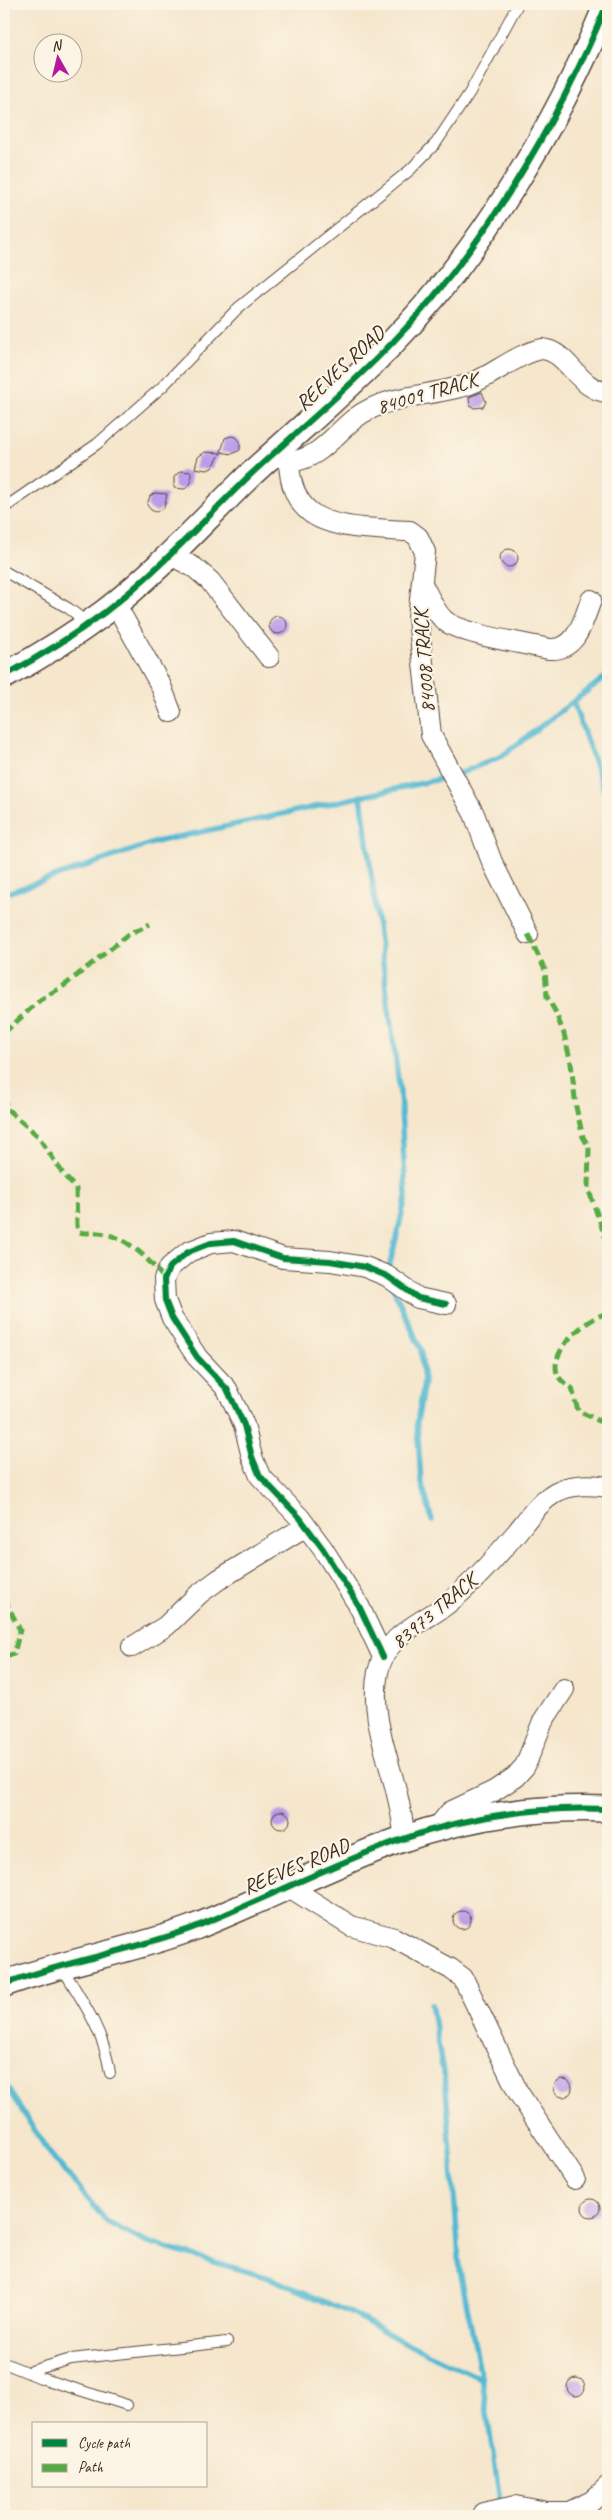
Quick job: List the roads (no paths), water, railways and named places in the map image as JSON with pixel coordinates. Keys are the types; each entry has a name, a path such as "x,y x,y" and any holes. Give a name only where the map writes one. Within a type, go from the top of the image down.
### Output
{"street":[{"name":"REEVES ROAD","path":"4,676 48,652 115,603 281,457 423,309 461,259 533,152 588,50 607,4"},
{"name":"84009 TRACK","path":"281,457 311,457 371,408 398,400 444,393 472,383 542,349 552,351 590,386 608,392"},
{"name":"84008 TRACK","path":"281,457 297,497 318,519 333,525 413,532 425,552 418,618 430,735 474,814 492,862 528,934"},
{"path":"169,554 195,568 210,581 269,657"},
{"path":"422,584 436,611 445,621 459,629 549,649 559,649 572,642 591,600"},
{"path":"115,603 161,686 171,712"},
{"path":"383,1657 359,1606 306,1526 260,1476 252,1457 244,1425 227,1390 197,1357 172,1318 164,1280 170,1267 188,1252 198,1246 223,1240 234,1241 283,1258 330,1261 365,1267 387,1276 418,1298 446,1304"},
{"name":"83973 TRACK","path":"405,1838 400,1809 380,1733 376,1690 383,1657 395,1639 443,1607 458,1594 495,1557 535,1508 548,1497 564,1489 583,1485 608,1487"},
{"path":"132,1647 166,1626 199,1594 218,1580 306,1526"},
{"path":"436,1829 450,1812 494,1791 515,1777 524,1766 543,1721 564,1689"},
{"name":"REEVES ROAD","path":"4,1984 60,1965 167,1937 405,1838 436,1829 481,1818 530,1810 608,1809"},
{"path":"288,1887 351,1926 394,1938 451,1969 462,1978 518,2092 575,2179"},
{"path":"483,2513 515,2506 547,2512 569,2512 592,2502 608,2486"}],"lane":[{"path":"4,508 97,444 162,387 238,308 410,170 436,143 470,92 518,4"},
{"path":"4,571 68,608 89,623"},
{"path":"60,1965 100,2031 107,2052 110,2073"},
{"path":"28,2372 71,2359 227,2342"},
{"path":"4,2363 127,2405"}],"waterway":[{"path":"4,894 156,842 454,776 502,756 608,675"},
{"path":"573,702 602,783 608,807"},
{"path":"361,796 400,1093 406,1197 388,1272"},
{"path":"393,1288 421,1350 424,1382 417,1423 421,1480 432,1520"},
{"path":"431,2004 446,2089 460,2271 483,2386 501,2507"},
{"path":"4,2083 48,2151 107,2222 145,2242 270,2278 355,2315 403,2342 482,2379"}]}
